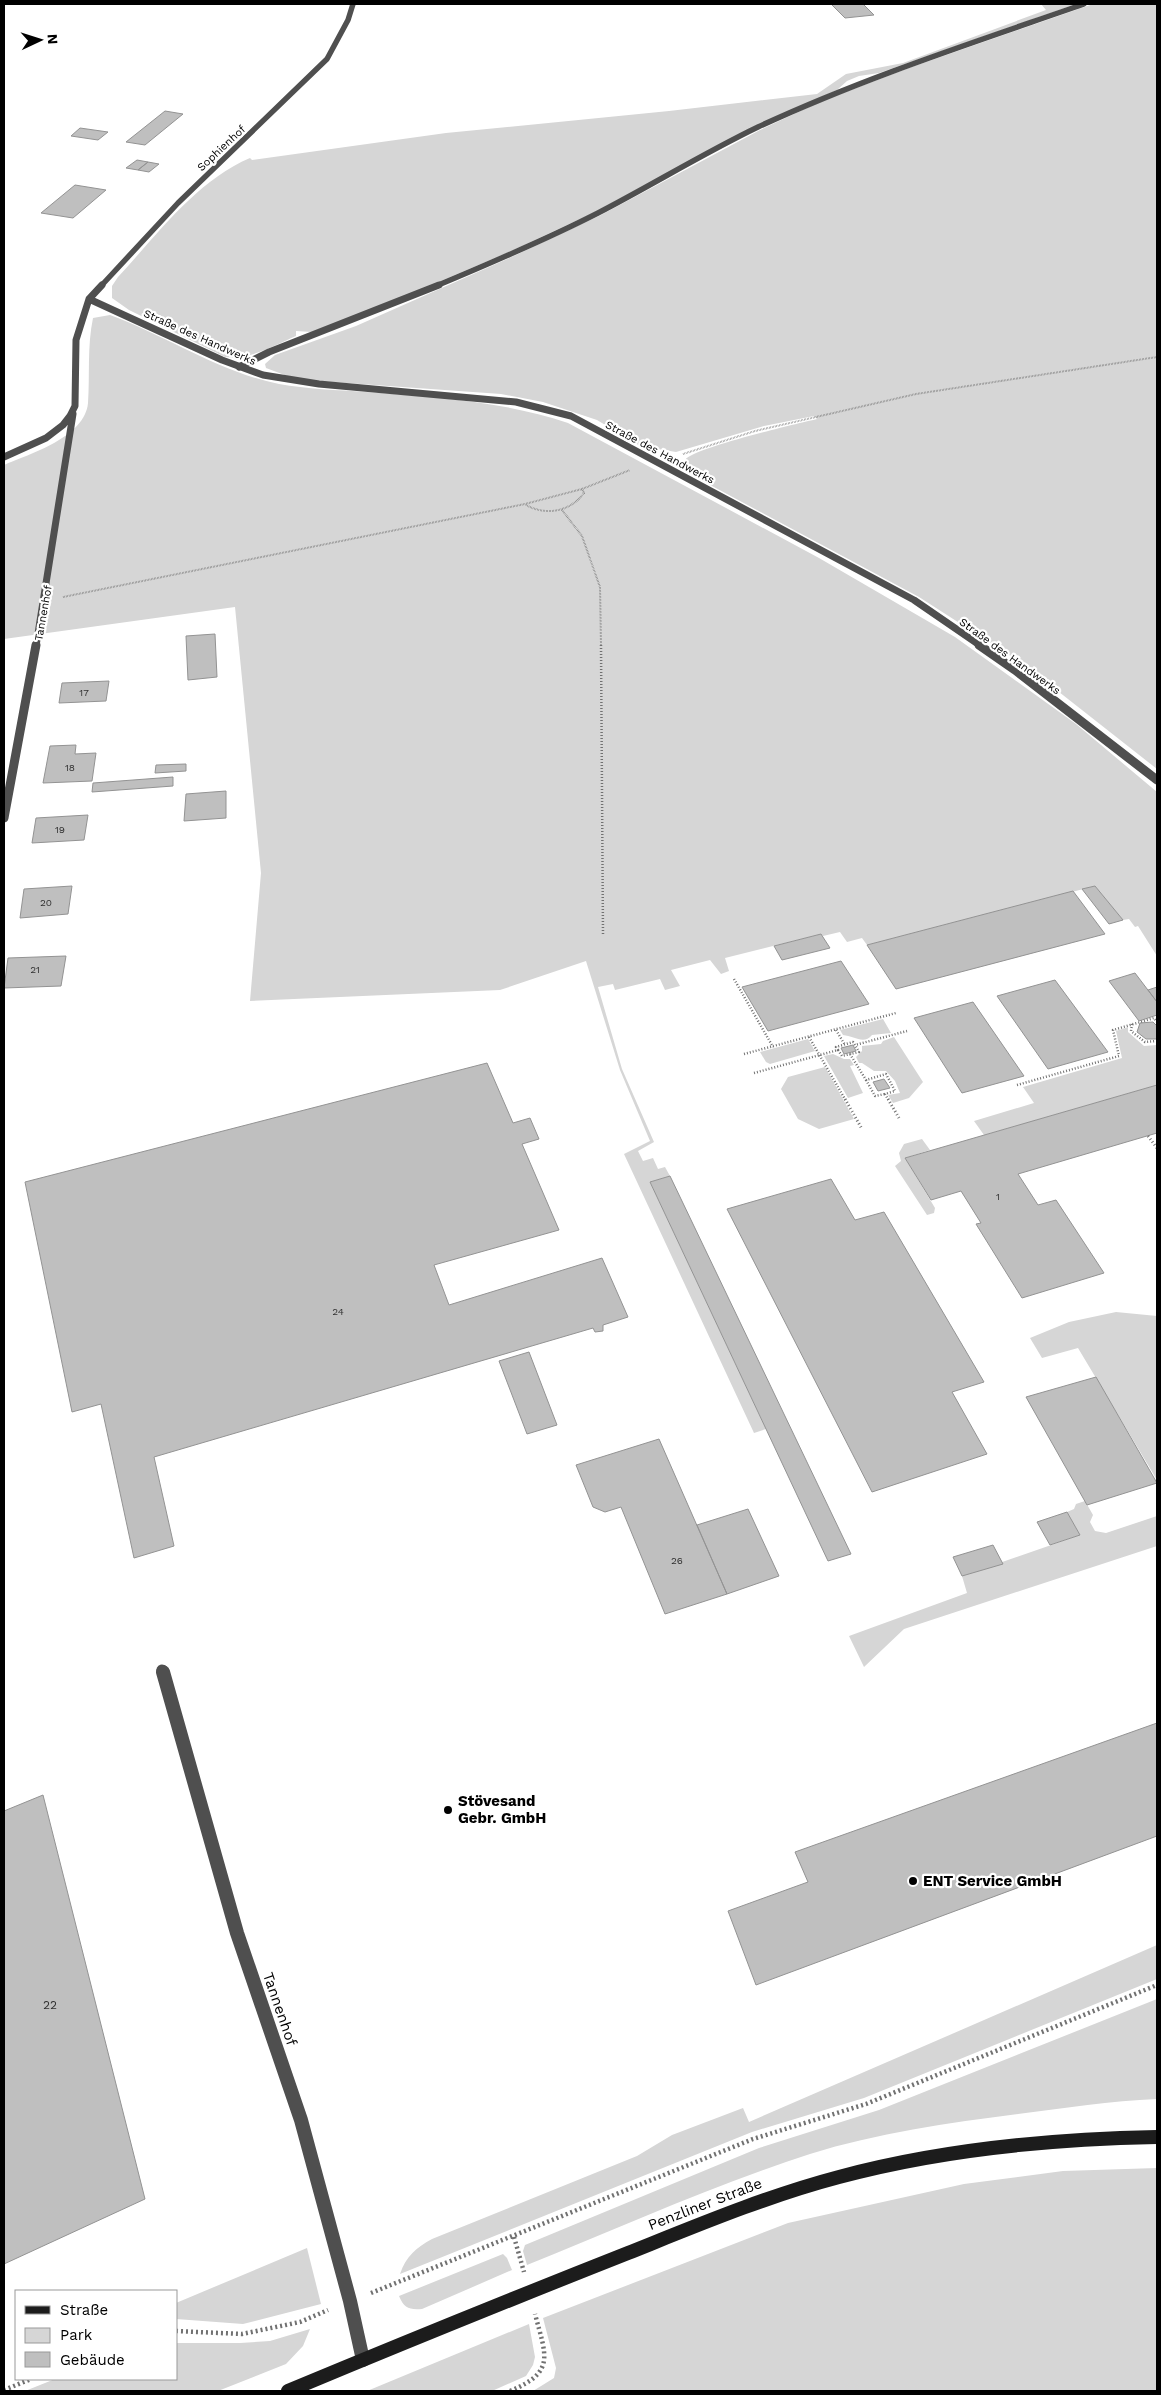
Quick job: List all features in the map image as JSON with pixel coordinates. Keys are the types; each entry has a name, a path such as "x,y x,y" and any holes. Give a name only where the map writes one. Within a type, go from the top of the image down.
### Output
{"main road":[{"name":"Penzliner Straße","path":"288,2391 529,2291 740,2208 798,2189 870,2169 957,2153 1060,2142 1157,2137"}],"street":[{"name":"Sophienhof","path":"89,299 178,203 327,59 348,20 354,4"},
{"path":"239,367 269,352 392,305 514,253 597,213 757,128 819,100 906,66 1084,4"},
{"name":"Straße des Handwerks","path":"89,299 239,367 271,377 319,384 369,387 516,402 571,416 914,600 1015,670 1157,780"},
{"name":"Tannenhof","path":"4,818 46,600 74,406 76,340 89,299"},
{"path":"4,457 57,431 66,423 74,406"},
{"name":"Tannenhof","path":"162,1670 237,1933 301,2120 350,2301 362,2360"}],"path":[{"path":"46,600 92,593 492,508 526,504 582,489 611,476 755,431 872,403 916,394 1157,357"},
{"path":"526,504 539,510 562,510 581,499 584,493 582,489"},
{"path":"562,510 579,528 587,546 600,587 603,936"},
{"path":"734,979 773,1047"},
{"path":"744,1054 896,1013"},
{"path":"1017,1085 1119,1056 1113,1030 1154,1018 1157,1022"},
{"path":"1132,1024 1131,1031 1145,1042 1157,1041"},
{"path":"836,1030 845,1045"},
{"path":"855,1045 907,1031"},
{"path":"809,1037 862,1129"},
{"path":"853,1042 859,1052 842,1056 836,1047 845,1045 853,1042"},
{"path":"754,1073 838,1050"},
{"path":"850,1054 875,1096 895,1090 886,1074 866,1080"},
{"path":"885,1094 900,1118"},
{"path":"1148,1136 1157,1148"},
{"path":"178,2331 242,2334 300,2322 753,2140 866,2104 1157,1985"},
{"path":"510,2391 533,2380 544,2366 544,2351 514,2237"},
{"path":"4,2390 29,2380"}],"green space":[{"path":"1041,4 1076,4 879,73 859,76 847,81 837,90 753,127 595,212 509,252 389,303 312,332 296,331 296,336 252,354 225,357 129,310 112,298 112,286 118,277 178,210 212,180 250,158 252,160 446,133 817,94 846,74 903,63 1046,10"},
{"path":"1093,4 1157,4 1157,769 1026,666 919,597 699,479 687,466 685,460 706,449 817,419 814,416 764,426 676,452 640,446 597,420 543,402 501,394 318,381 290,377 266,368 265,364 275,355 356,326 516,255 601,215 760,130 822,101 909,68"},
{"path":"110,315 235,371 279,384 468,401 519,410 568,423 819,558 955,637 1076,724 1157,792 1157,956 1138,926 1135,927 1129,919 1123,920 1095,886 867,945 862,938 847,942 840,932 823,936 821,934 725,958 729,971 721,974 710,960 671,970 680,986 665,990 660,979 615,990 613,984 598,987 622,1069 654,1142 638,1151 643,1161 653,1158 658,1169 665,1167 670,1176 650,1182 766,1429 754,1433 624,1154 650,1141 620,1070 586,961 500,990 250,1001 261,873 235,607 4,639 4,465 55,443 67,435 85,415 88,403 89,350 93,318"},
{"path":"883,1019 891,1033 872,1035 862,1040 843,1035 840,1030"},
{"path":"1128,1027 1128,1032 1144,1046 1157,1045 1157,1085 984,1135 974,1121 1034,1103 1023,1087 1122,1058 1116,1031"},
{"path":"894,1037 923,1082 909,1098 893,1103 888,1095 900,1093 895,1081 886,1071 874,1071 859,1063 856,1057 862,1051 862,1046 881,1044 883,1041"},
{"path":"808,1039 815,1051 770,1064 766,1062 760,1052"},
{"path":"833,1054 844,1059 850,1059 854,1065 850,1066 863,1093 848,1098 824,1056"},
{"path":"825,1067 854,1119 819,1129 798,1119 781,1089 788,1077"},
{"path":"922,1139 930,1150 905,1158 935,1208 934,1213 927,1215 895,1166 901,1161 899,1153 904,1144"},
{"path":"1116,1312 1157,1316 1157,1480 1078,1348 1042,1358 1030,1338 1069,1322"},
{"path":"1085,1501 1093,1515 1090,1522 1095,1531 1106,1533 1157,1516 1157,1546 904,1629 864,1667 849,1636 967,1593 962,1576 1080,1535 1067,1512 1074,1509 1076,1504"},
{"path":"1157,1945 1157,1979 864,2098 752,2132 400,2274 405,2262 412,2253 432,2239 637,2156 672,2135 743,2108 749,2122"},
{"path":"1157,1999 1157,2099 1122,2101 965,2121 861,2140 810,2154 738,2179 527,2265 523,2251 525,2245 759,2148 879,2110"},
{"path":"1157,2168 1157,2391 533,2391 554,2378 556,2368 543,2318 788,2223 964,2184 1063,2171"},
{"path":"307,2248 321,2304 243,2324 178,2319 178,2302"},
{"path":"503,2254 507,2258 512,2270 422,2309 407,2307 399,2296"},
{"path":"529,2324 535,2357 533,2365 526,2376 492,2391 367,2391"},
{"path":"310,2329 303,2346 286,2364 218,2391 25,2391 52,2380 178,2380 178,2343 270,2341"}],"building":[{"path":"831,4 863,4 874,15 845,18"},
{"path":"165,111 183,114 145,145 126,142"},
{"path":"80,128 108,132 98,140 71,136"},
{"path":"137,160 148,162 138,170 126,168"},
{"path":"148,162 159,164 149,172 138,170"},
{"path":"75,185 106,190 73,218 41,213"},
{"path":"215,634 217,677 188,680 186,636"},
{"path":"109,681 106,701 59,703 62,683"},
{"path":"76,745 75,754 96,753 92,781 43,783 50,746"},
{"path":"186,764 186,771 155,773 156,765"},
{"path":"173,777 173,786 92,792 93,783"},
{"path":"226,791 226,818 184,821 186,794"},
{"path":"88,815 84,840 32,843 36,818"},
{"path":"72,886 68,914 20,918 24,889"},
{"path":"1095,886 1123,920 1109,924 1082,889"},
{"path":"1073,891 1105,934 896,989 867,945"},
{"path":"821,934 830,948 782,960 774,946"},
{"path":"66,956 61,986 4,988 8,958"},
{"path":"841,961 869,1004 768,1031 742,987"},
{"path":"1135,973 1157,1002 1157,1015 1139,1021 1109,981"},
{"path":"1055,980 1108,1052 1048,1069 997,996"},
{"path":"1157,987 1157,1002 1148,990"},
{"path":"973,1002 1024,1076 962,1093 914,1018"},
{"path":"1153,1022 1157,1026 1157,1039 1146,1039 1137,1032 1140,1023"},
{"path":"853,1045 856,1051 844,1054 841,1048"},
{"path":"487,1063 513,1123 530,1118 539,1139 522,1144 559,1230 434,1265 449,1305 602,1258 628,1317 603,1325 603,1331 595,1332 593,1328 154,1457 174,1546 134,1558 101,1404 72,1412 25,1182"},
{"path":"884,1079 890,1088 878,1091 873,1082"},
{"path":"1157,1085 1157,1133 1018,1174 1038,1205 1056,1200 1104,1273 1022,1298 976,1224 981,1223 961,1191 931,1200 905,1158"},
{"path":"670,1176 851,1554 828,1561 650,1182"},
{"path":"831,1179 855,1220 884,1212 984,1382 952,1392 987,1454 872,1492 727,1209"},
{"path":"529,1352 557,1425 527,1434 499,1361"},
{"path":"1096,1377 1157,1483 1087,1505 1026,1397"},
{"path":"659,1439 727,1594 665,1614 621,1507 605,1512 593,1507 576,1465"},
{"path":"748,1509 779,1576 727,1594 697,1525"},
{"path":"1067,1512 1080,1535 1050,1545 1037,1522"},
{"path":"993,1545 1003,1564 962,1576 953,1557"},
{"path":"1157,1723 1157,1836 756,1985 728,1911 808,1882 795,1852"},
{"path":"43,1795 145,2199 4,2264 4,1811"}],"place":[{"name":"Stövesand Gebr. GmbH","path":"448,1810"},
{"name":"ENT Service GmbH","path":"913,1881"}]}
